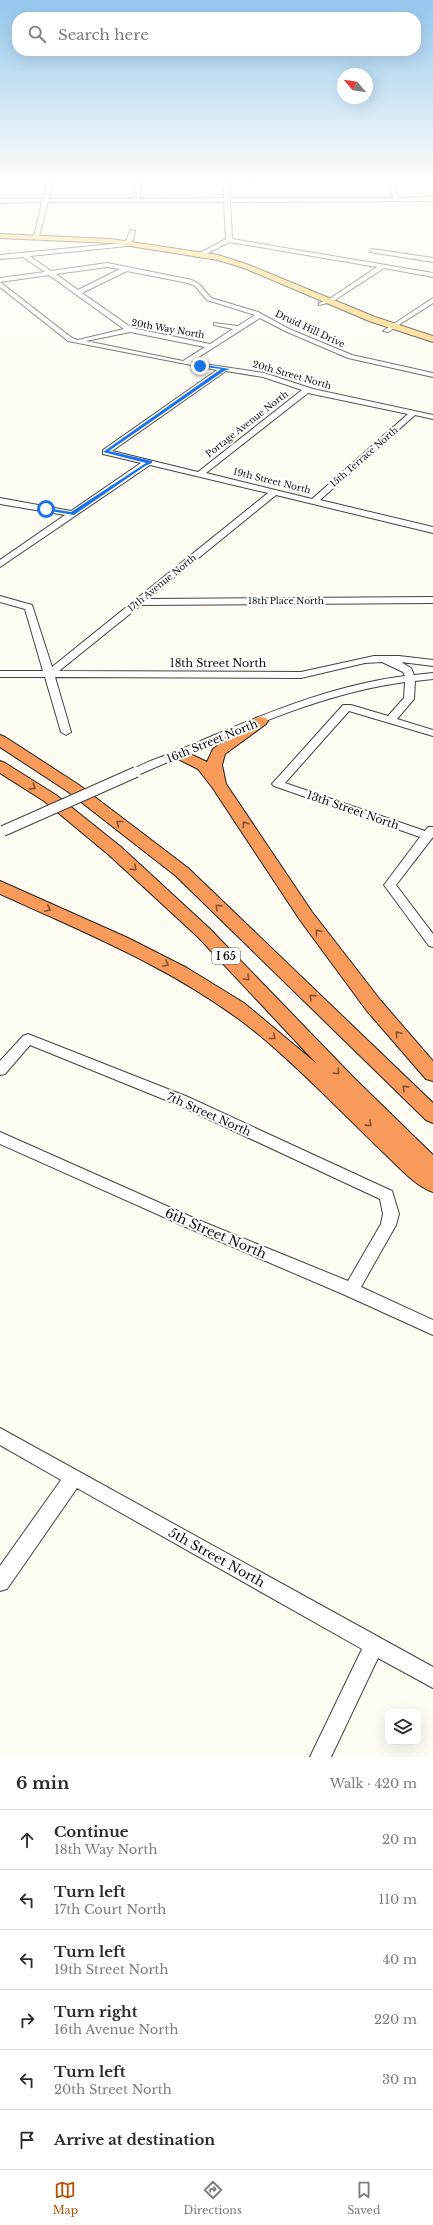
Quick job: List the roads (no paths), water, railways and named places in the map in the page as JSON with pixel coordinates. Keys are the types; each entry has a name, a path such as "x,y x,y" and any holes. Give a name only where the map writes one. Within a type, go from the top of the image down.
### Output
{"highway":[{"path":"218,784 214,765 218,752 241,737 261,721"},
{"name":"I 65","path":"0,740 73,788 182,872 433,1115"},
{"path":"179,754 203,766 218,784 306,916 374,1006 433,1074"},
{"name":"I 65","path":"0,766 50,798 103,841 204,933 342,1077 433,1168"},
{"path":"0,888 184,973 238,1008 306,1064 433,1184"}],"main road":[{"path":"215,263 251,274 321,304 433,344"},
{"path":"235,263 330,301 389,329 433,339"}],"street":[{"path":"36,263 130,330"},
{"path":"365,263 433,275"},
{"name":"Druid Hill Drive","path":"0,280 101,266 190,281 202,287 209,299 256,313 302,337 350,357 433,375"},
{"path":"321,304 330,301 383,266"},
{"path":"78,292 126,269"},
{"name":"20th Street North","path":"0,284 64,337 75,341 184,363 270,376 307,390 433,417"},
{"path":"389,329 433,300"},
{"path":"184,363 260,316"},
{"name":"20th Way North","path":"216,324 239,328"},
{"name":"20th Way North","path":"75,341 130,330 211,346"},
{"name":"19th Street North","path":"228,369 222,370 106,452 433,530"},
{"name":"Portage Avenue North","path":"200,474 307,390"},
{"name":"15th Terrace North","path":"314,501 413,413"},
{"path":"0,564 143,465 151,462"},
{"name":"17th Avenue North","path":"49,674 275,492"},
{"path":"0,501 72,514"},
{"path":"0,599 28,607 66,732"},
{"name":"18th Place North","path":"139,602 433,600"},
{"name":"18th Street North","path":"0,674 301,675 323,672 364,660 397,658 433,663"},
{"path":"380,659 396,664 407,670 410,677 409,699 390,720 433,733"},
{"name":"16th Street North","path":"2,832 136,772 261,721 320,700 410,677 433,676"},
{"name":"13th Street North","path":"390,720 348,707 278,784 430,832"},
{"path":"430,832 390,885 433,943"},
{"name":"7th Street North","path":"0,1070 28,1040 182,1101 387,1195 391,1214 388,1225 350,1290"},
{"name":"6th Street North","path":"0,1138 190,1223 350,1290 433,1328"},
{"name":"5th Street North","path":"0,1436 433,1678"},
{"path":"0,1582 74,1477"},
{"path":"320,1757 374,1645"}]}
